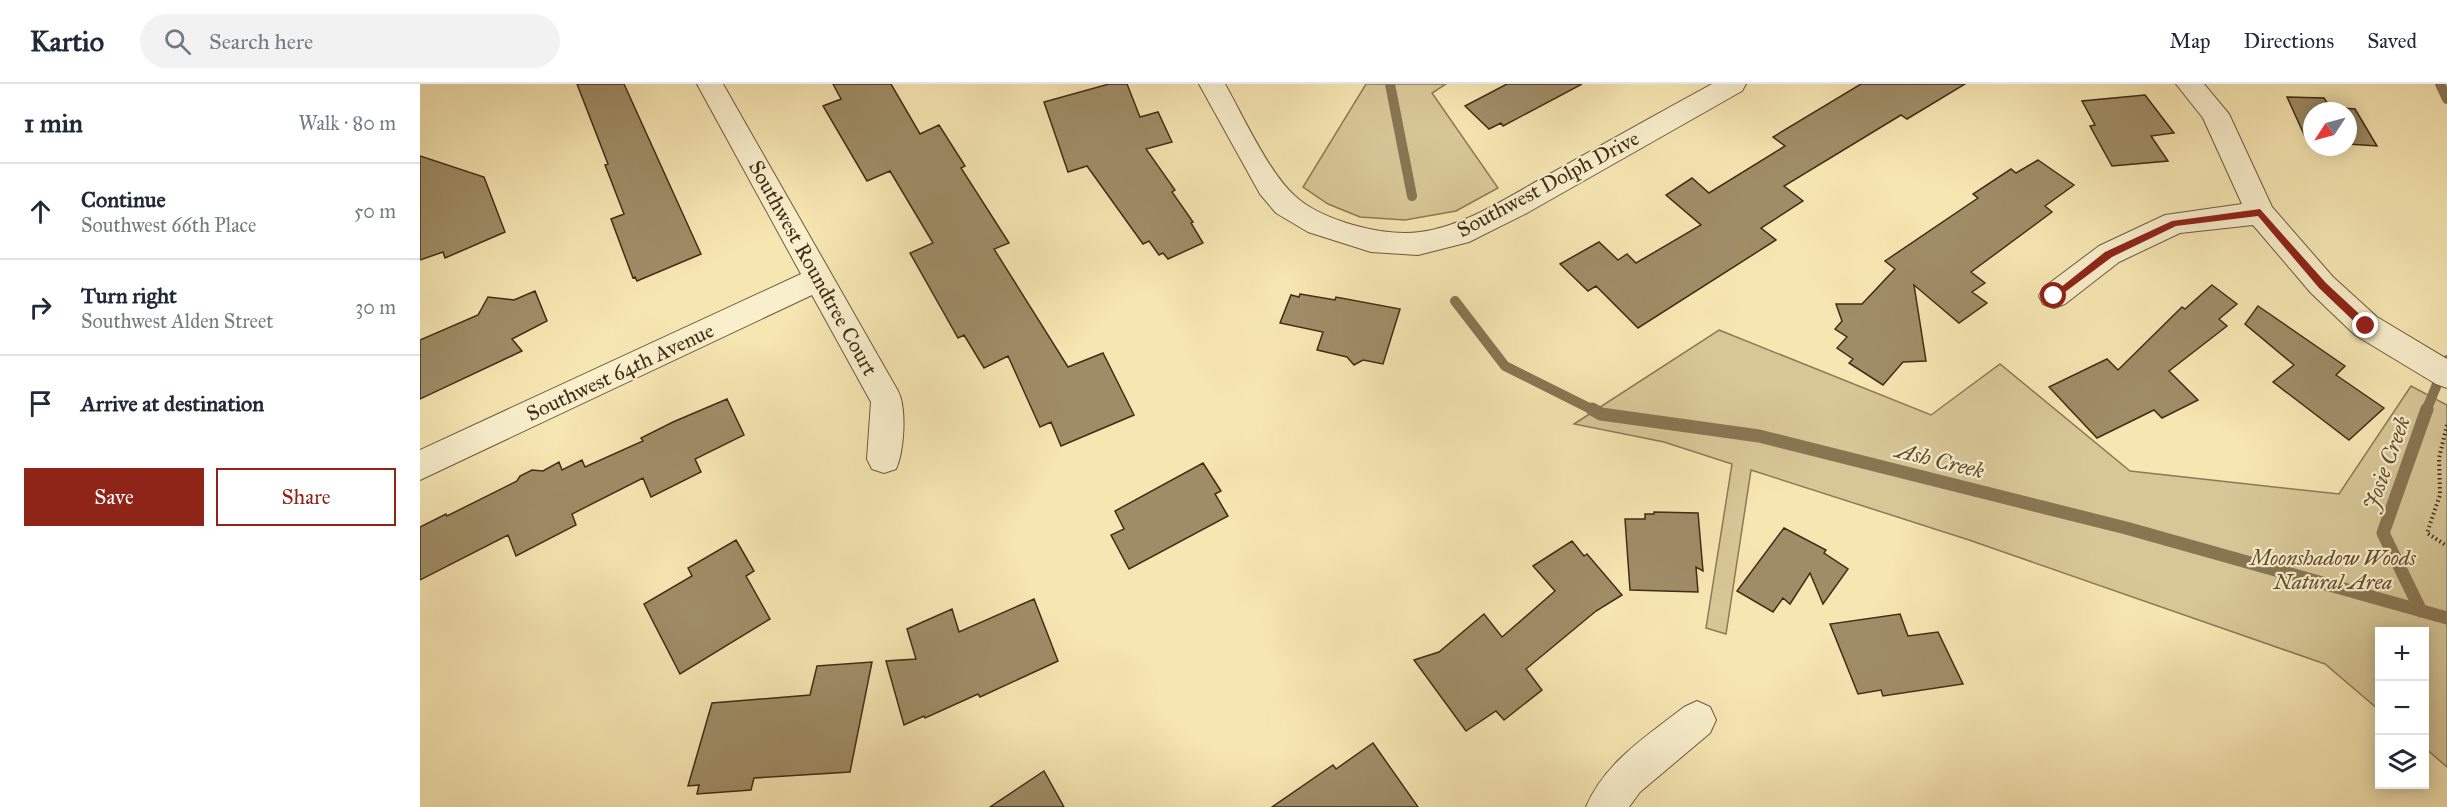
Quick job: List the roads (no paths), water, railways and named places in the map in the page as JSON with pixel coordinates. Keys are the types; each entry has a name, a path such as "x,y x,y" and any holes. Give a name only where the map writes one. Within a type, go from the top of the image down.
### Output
{"street":[{"name":"Southwest Roundtree Court","path":"710,84 887,401 884,459"},
{"name":"Southwest Dolph Drive","path":"1212,84 1270,187 1286,205 1318,224 1371,241 1418,244 1459,234 1507,210 1733,84"},
{"path":"2189,84 2215,114 2260,213 2322,285 2366,326 2447,375"},
{"path":"2054,296 2109,254 2175,223 2260,213"},
{"name":"Southwest 64th Avenue","path":"420,466 820,278"},
{"path":"1606,807 1626,778 1697,720"}],"waterway":[{"name":"Ash Creek","path":"1390,84 1412,196"},
{"name":"Josie Creek","path":"2440,84 2447,99"},
{"name":"Ash Creek","path":"1455,301 1505,366 1595,411"},
{"name":"Josie Creek","path":"2426,411 2447,360"},
{"name":"Ash Creek","path":"1592,409 1601,414 1759,436 2126,528 2421,611"},
{"name":"Josie Creek","path":"2421,611 2383,533 2427,409"},
{"name":"Ash Creek","path":"2421,611 2447,618"}],"park label":[{"name":"Moonshadow Woods Natural Area","path":"2333,570"}]}
